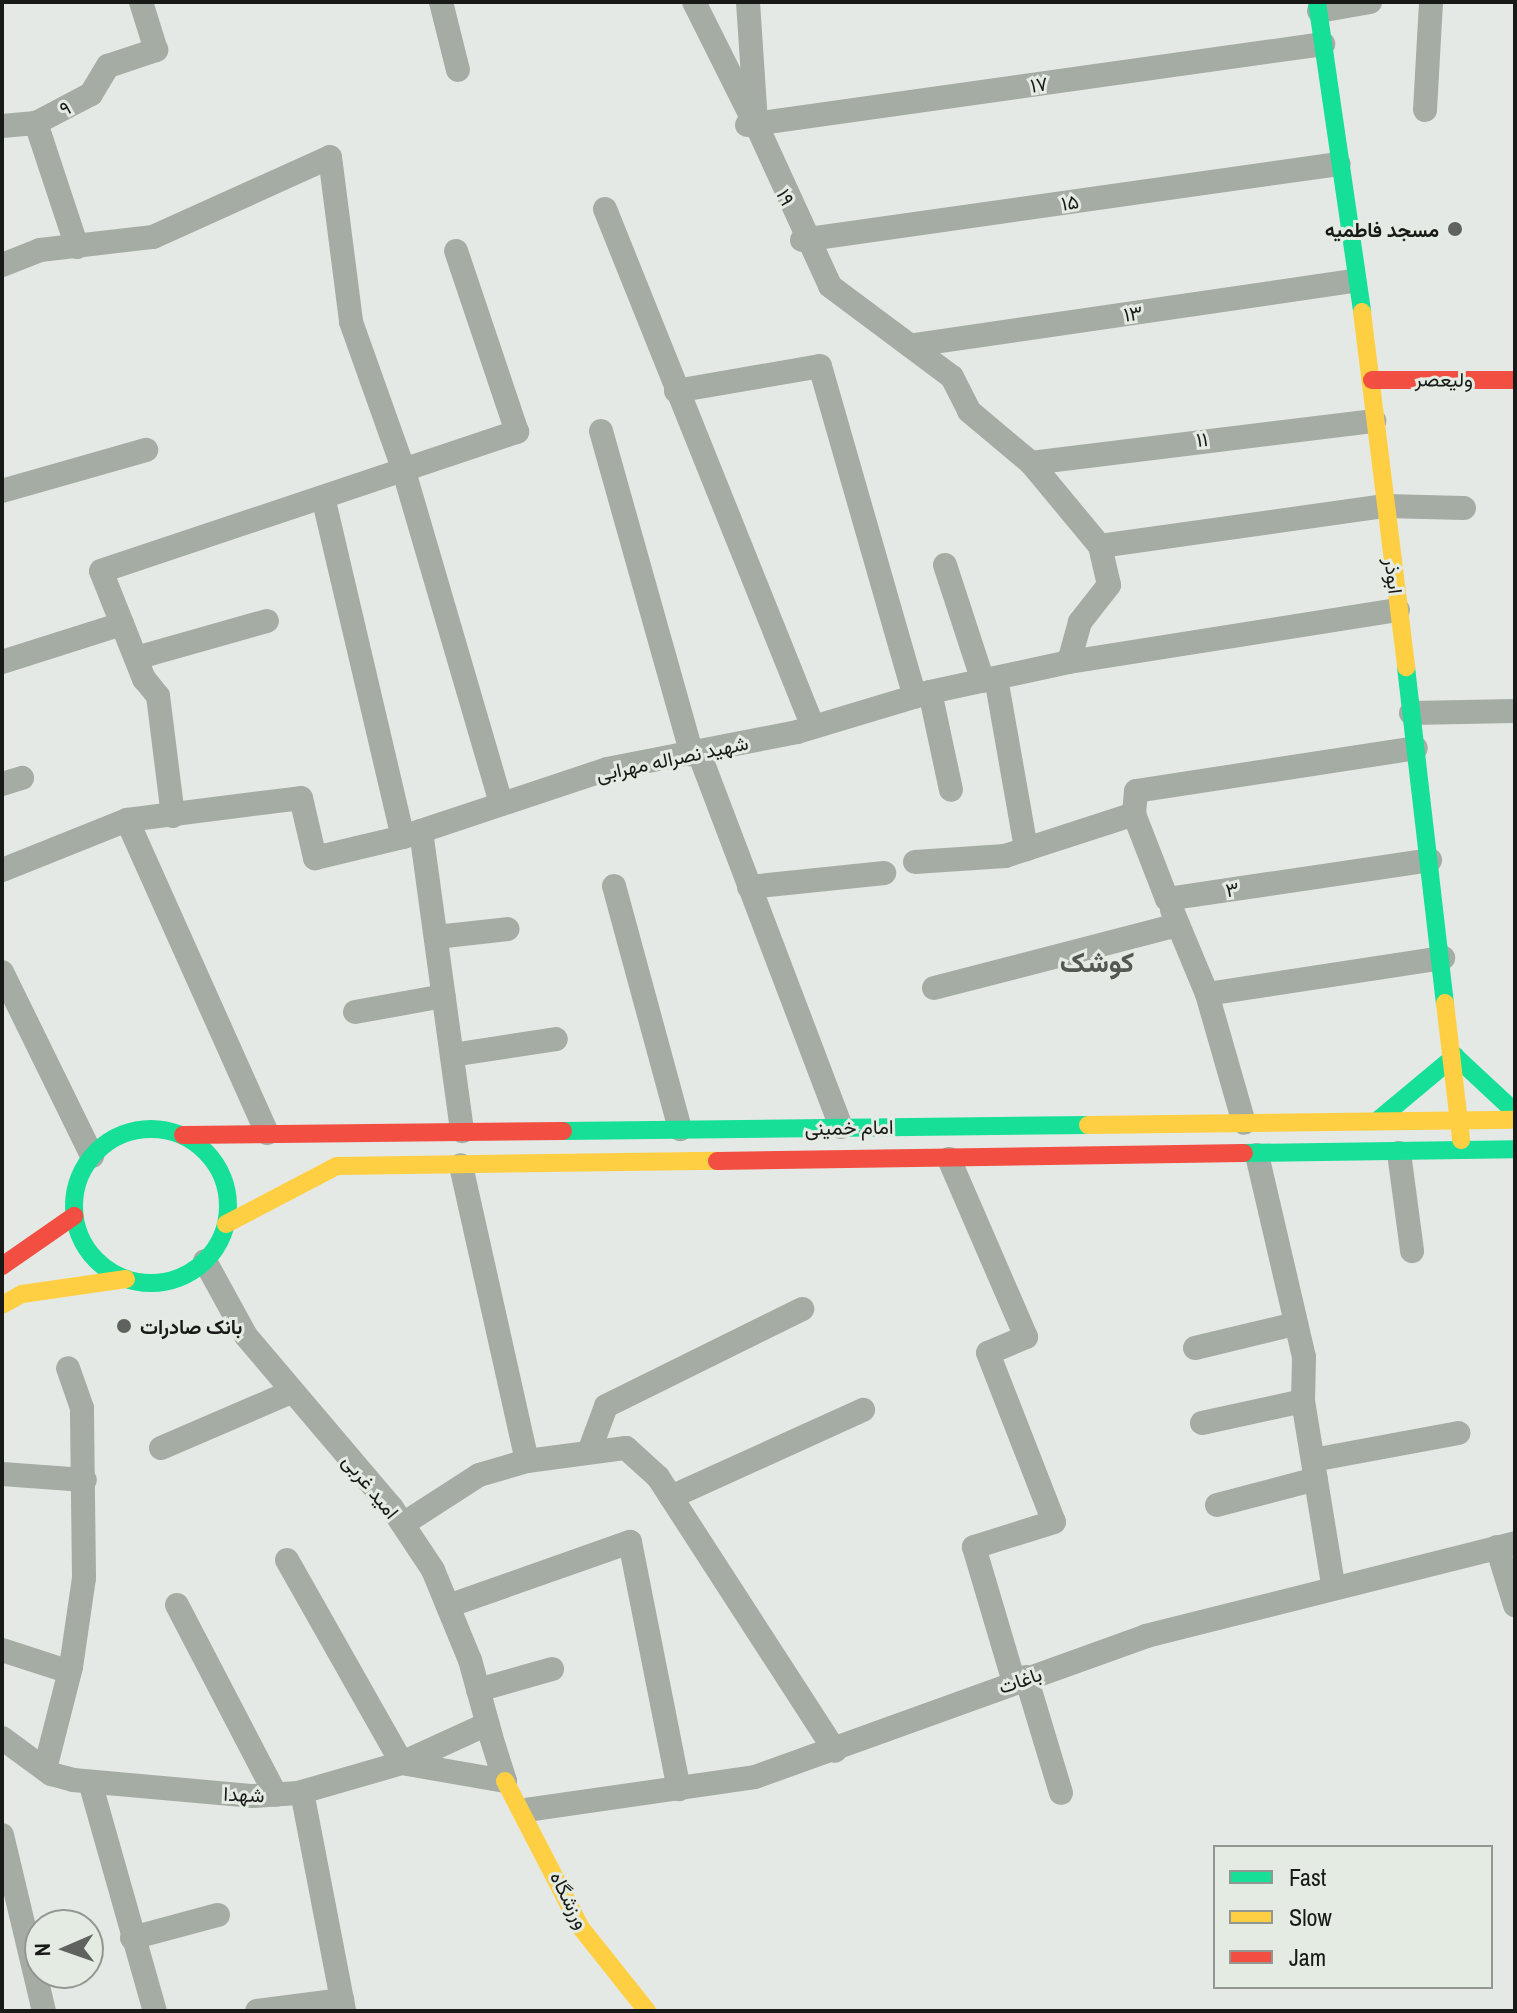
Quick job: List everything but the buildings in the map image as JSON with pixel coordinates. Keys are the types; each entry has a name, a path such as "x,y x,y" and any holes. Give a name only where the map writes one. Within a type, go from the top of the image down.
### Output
{"main road":[{"name":"ابوذر","path":"1318,7 1353,281 1372,380 1374,421 1455,1056 1462,1152"},
{"path":"1374,421 1412,379"},
{"name":"ولیعصر","path":"1372,380 1515,380"},
{"path":"1377,1121 1455,1056 1515,1112"},
{"name":"امام خمینی","path":"183,1135 1515,1120"},
{"path":"2,1305 22,1294 126,1279 168,1282 205,1261 226,1224 225,1182 208,1154 183,1135 134,1131 92,1156 81,1174 74,1216 91,1255 126,1279"},
{"name":"امام خمینی","path":"226,1224 337,1166 1515,1149"},
{"path":"2,1266 74,1216"},
{"name":"ورزشگاه","path":"505,1781 526,1810 581,1928 647,2011"}],"street":[{"name":"۹","path":"77,247 36,123 91,94 108,66 156,50 141,2"},
{"path":"441,2 458,70"},
{"path":"694,2 751,125"},
{"name":"۱۹","path":"748,2 751,125 830,286 914,345 952,377 969,411 1031,463 1100,546"},
{"path":"1318,7 1370,2"},
{"path":"1425,110 1431,2"},
{"name":"۱۷","path":"751,125 1323,44"},
{"path":"2,126 36,123"},
{"path":"2,265 40,250 153,237 330,157 351,322 403,468 501,804"},
{"name":"۱۵","path":"805,240 1339,164"},
{"path":"605,209 813,727"},
{"path":"173,816 158,696 136,658 101,571 324,501 403,468 517,432 456,251"},
{"name":"۱۳","path":"914,345 1353,281"},
{"path":"676,391 820,366 951,790"},
{"name":"۱۱","path":"1031,463 1374,421"},
{"path":"601,431 696,754 841,1127"},
{"path":"2,491 146,450"},
{"path":"324,501 436,937 462,1131"},
{"path":"1069,662 1080,622 1109,585 1100,546 1385,506 1464,508"},
{"path":"945,565 989,679 1026,849"},
{"name":"شهید نصراله مهرابی","path":"2,870 127,820 301,798 315,858 412,834 607,769 696,754 813,727 923,694 1069,662 1398,610"},
{"path":"136,658 267,621"},
{"path":"2,662 122,624"},
{"path":"1411,713 1515,711"},
{"path":"915,862 1026,849 1093,828 1135,802 1416,748"},
{"path":"1135,802 1167,899 1207,994 1244,1123"},
{"path":"127,820 267,1133"},
{"name":"۳","path":"1167,899 1430,860"},
{"path":"749,887 884,873"},
{"path":"614,886 680,1129"},
{"path":"934,988 1178,925"},
{"path":"436,937 508,929"},
{"path":"1207,994 1443,958"},
{"path":"2,972 92,1156"},
{"path":"355,1012 444,996"},
{"path":"452,1055 556,1039"},
{"path":"1399,1153 1412,1251"},
{"path":"1257,1155 1304,1357 1303,1401 1333,1585"},
{"path":"949,1159 1026,1337 988,1353 1054,1522 974,1547 1061,1793"},
{"path":"461,1165 527,1461"},
{"name":"امید غربی","path":"205,1261 246,1336 289,1393 403,1524 448,1606 478,1690 505,1781"},
{"path":"589,1452 606,1406 802,1309"},
{"path":"1195,1348 1295,1324"},
{"path":"45,1769 70,1672 84,1578 82,1408 68,1368"},
{"path":"161,1448 289,1393"},
{"path":"1202,1423 1303,1401"},
{"path":"671,1497 863,1410"},
{"path":"1217,1505 1314,1470 1459,1433"},
{"path":"403,1524 479,1475 527,1461 626,1448 671,1497 835,1751"},
{"path":"2,1474 85,1480"},
{"path":"448,1606 630,1542 679,1789"},
{"path":"1506,1545 1515,1605"},
{"name":"باغات","path":"526,1810 755,1777 835,1751 1020,1680 1333,1585 1506,1545"},
{"path":"287,1560 402,1763 505,1781"},
{"path":"177,1605 276,1795"},
{"path":"2,1650 70,1672"},
{"path":"478,1690 552,1669"},
{"name":"شهدا","path":"2,1738 45,1769 90,1782 276,1795 302,1792 402,1763 489,1730"},
{"path":"90,1782 155,2011"},
{"path":"257,2011 343,2006 302,1792"},
{"path":"2,1835 44,2011"},
{"path":"132,1938 218,1915"}],"traffic: fast":[{"path":"1317,2 1362,312"},
{"path":"1406,667 1445,1003"},
{"path":"1377,1121 1455,1056 1515,1112"},
{"path":"563,1131 1088,1125"},
{"path":"151,1129 180,1135 205,1152 222,1177 228,1206 222,1235 205,1260 180,1277 151,1283 122,1277 97,1260 80,1235 74,1206 80,1177 97,1152 122,1135 151,1129"},
{"path":"1244,1153 1515,1149"}],"traffic: slow":[{"path":"1362,312 1406,667"},
{"path":"1445,1003 1461,1140"},
{"path":"1088,1125 1515,1120"},
{"path":"226,1224 337,1166 717,1161"},
{"path":"2,1305 22,1294 126,1279"},
{"path":"505,1781 581,1928 647,2011"}],"traffic: jam":[{"path":"1372,380 1515,380"},
{"path":"183,1135 563,1131"},
{"path":"717,1161 1244,1153"},
{"path":"2,1266 74,1216"}],"place":[{"name":"مسجد فاطمیه","path":"1455,229"},
{"name":"بانک صادرات","path":"124,1326"}],"district":[{"name":"کوشک","path":"1097,962"}]}
